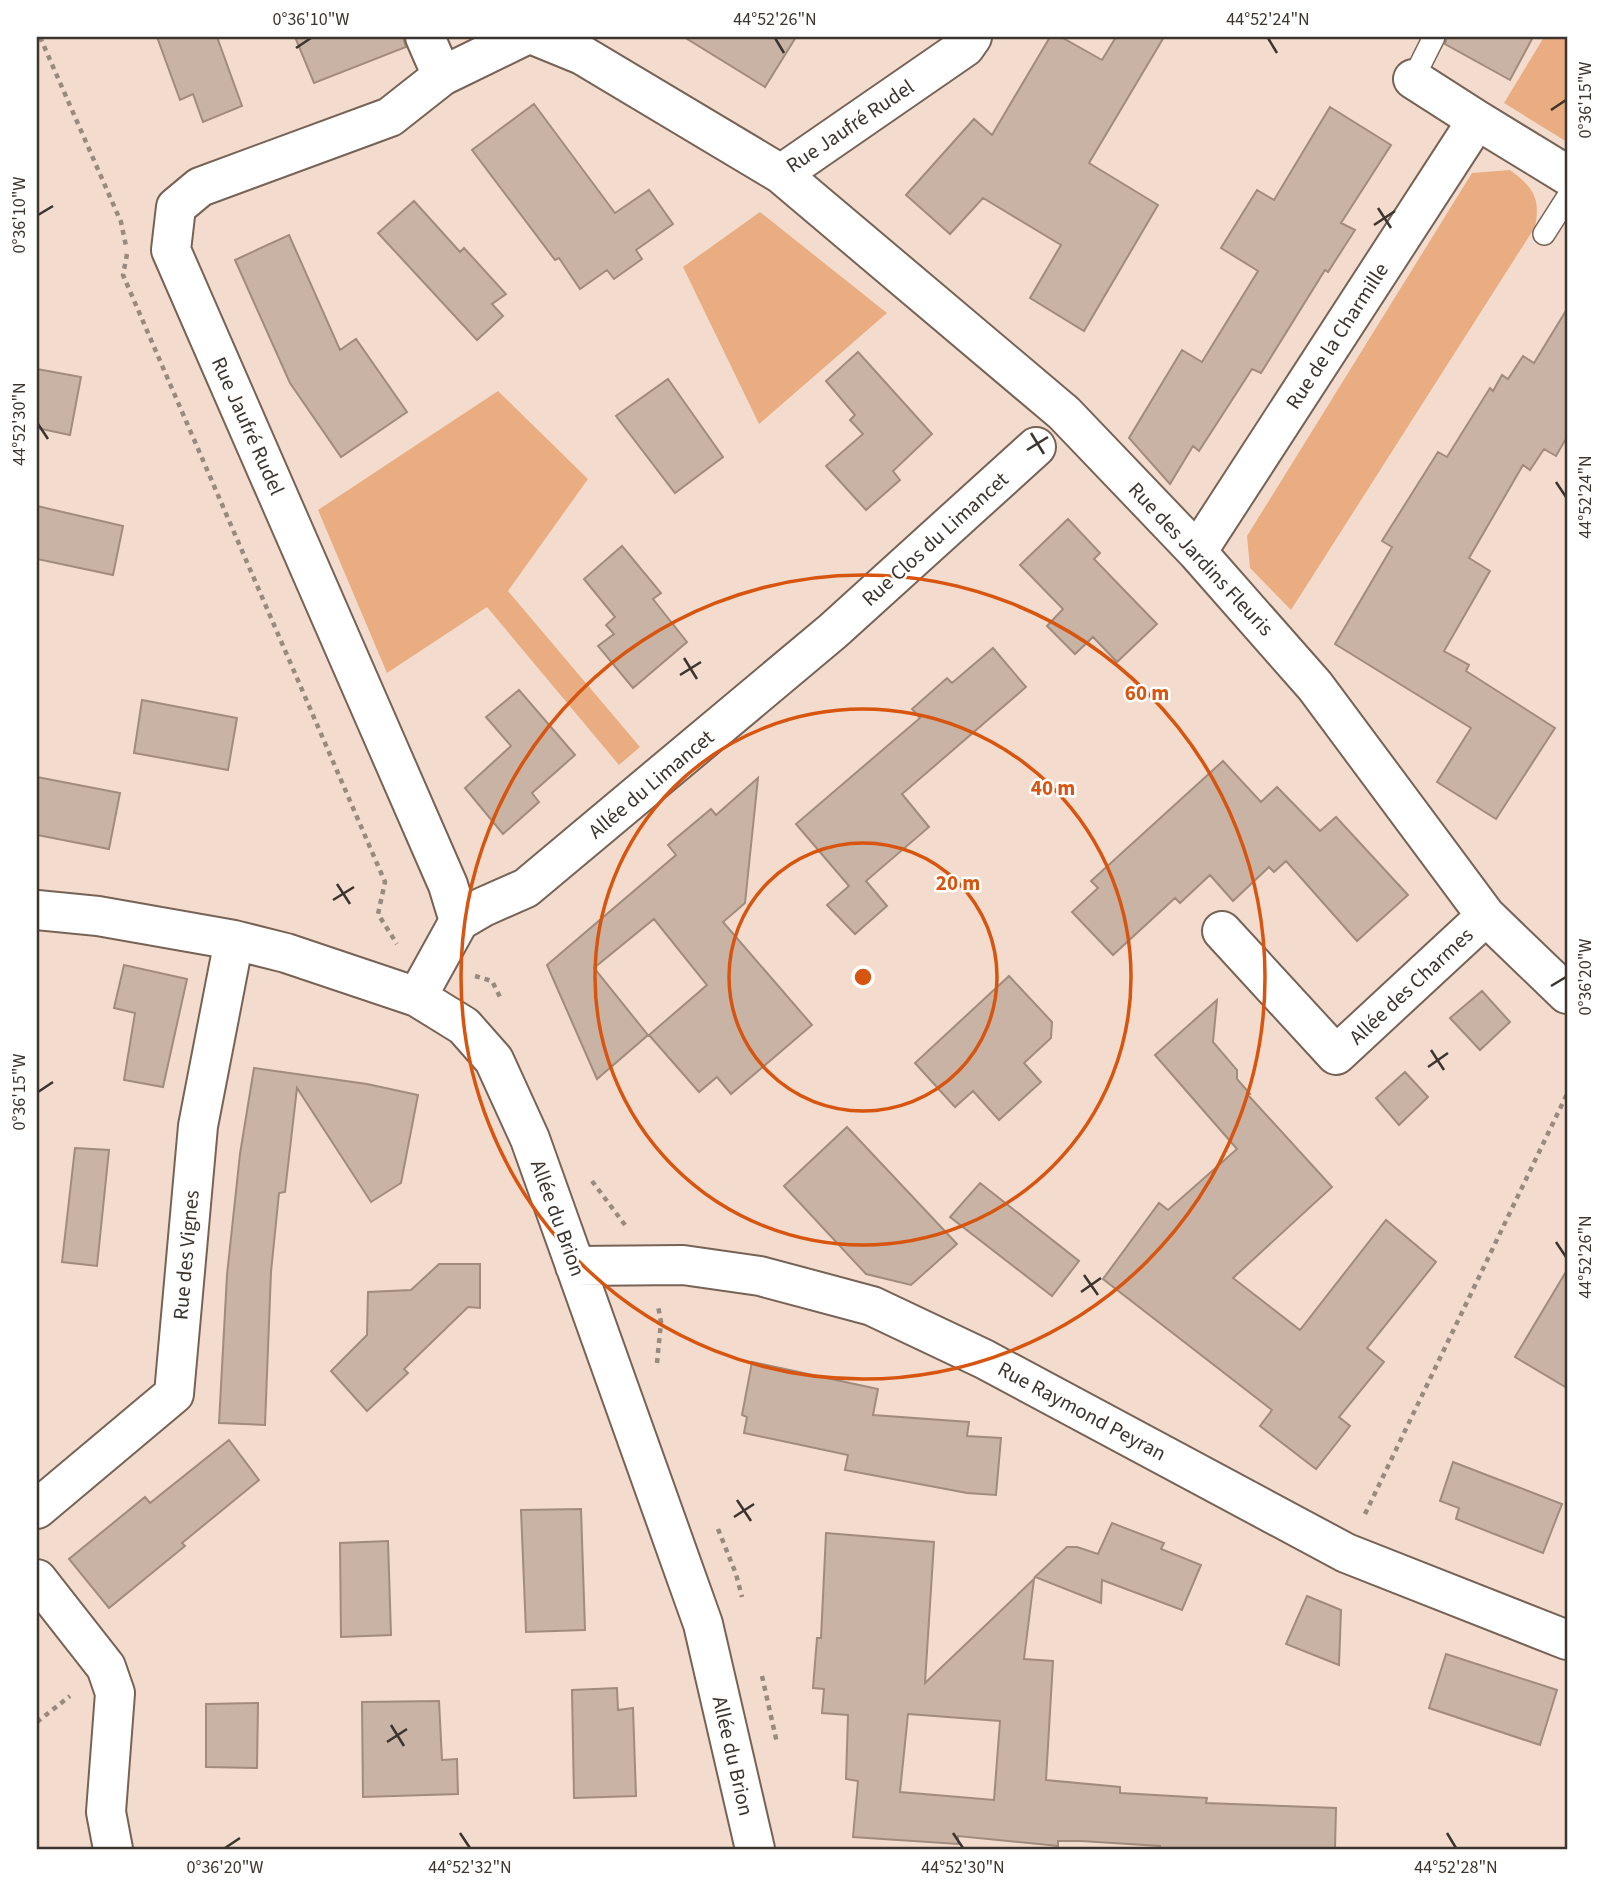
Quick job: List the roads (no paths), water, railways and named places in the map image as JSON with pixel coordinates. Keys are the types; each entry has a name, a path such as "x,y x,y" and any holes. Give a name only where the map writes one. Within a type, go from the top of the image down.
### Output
{"street":[{"path":"425,37 442,76"},
{"name":"Rue Jaufré Rudel","path":"459,921 448,885 171,250 176,207 200,187 390,117 442,76 522,37"},
{"name":"Rue Jaufré Rudel","path":"538,37 582,55 781,174 965,47 972,37"},
{"path":"1413,79 1567,175"},
{"name":"Rue de la Charmille","path":"1197,552 1476,120"},
{"name":"Rue des Jardins Fleuris","path":"781,174 1063,413 1197,552 1315,686 1486,916 1567,994"},
{"name":"Rue Clos du Limancet","path":"833,631 1036,447"},
{"name":"Allée du Limancet","path":"459,921 526,888 833,631"},
{"name":"Allée du Brion","path":"37,910 98,916 234,940 286,953 417,997 464,1026 494,1060 530,1139 704,1624 755,1849"},
{"name":"Allée des Charmes","path":"1222,931 1336,1055 1486,916"},
{"path":"417,997 459,921"},
{"name":"Rue des Vignes","path":"37,1508 174,1394 198,1126 234,940"},
{"name":"Rue Raymond Peyran","path":"575,1266 683,1265 760,1276 872,1306 984,1359 1346,1553 1567,1640"},
{"path":"37,1579 106,1667 115,1693 106,1812 113,1849"}],"lane":[{"path":"1413,79 1434,37"},
{"path":"1544,234 1567,198"}]}
